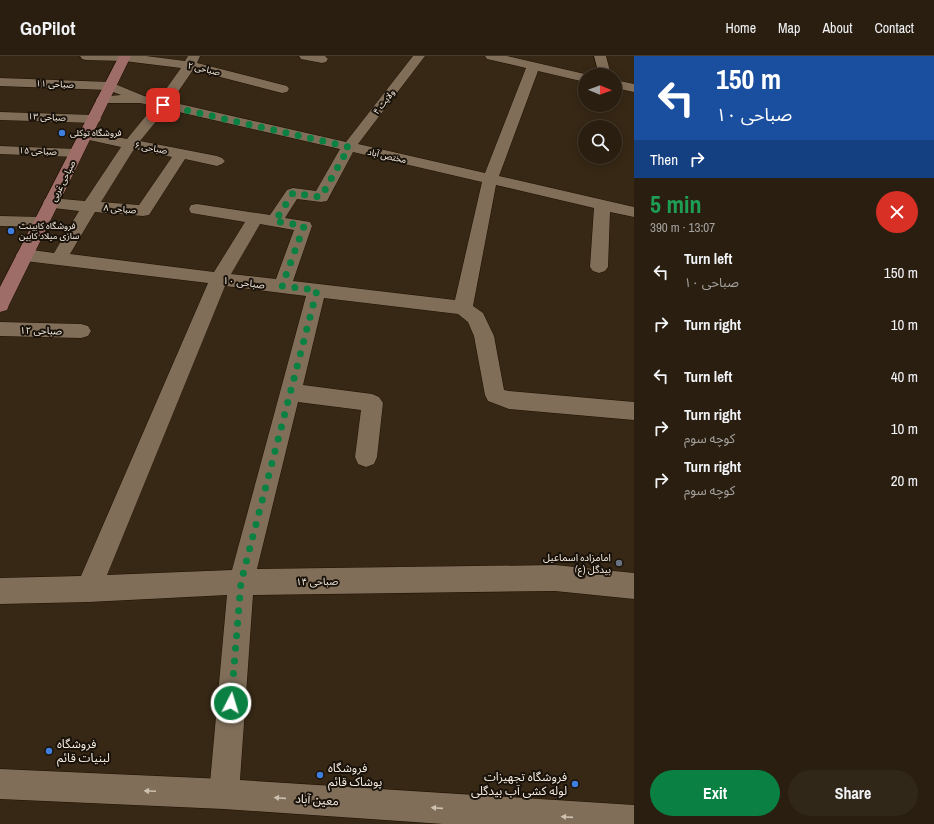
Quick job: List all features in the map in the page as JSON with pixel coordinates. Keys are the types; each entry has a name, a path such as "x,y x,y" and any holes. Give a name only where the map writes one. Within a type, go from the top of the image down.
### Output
{"main road":[{"name":"صباحی غربی","path":"0,305 125,57"}],"street":[{"name":"صباحی ۲","path":"86,56 192,61 282,89"},
{"path":"306,56 322,59"},
{"name":"ولایت ۴","path":"275,221 293,193 321,197 349,147 419,56"},
{"path":"491,56 578,76"},
{"path":"600,56 603,68"},
{"path":"59,259 90,206 130,145 163,105 177,86 192,61"},
{"path":"533,66 490,179 463,308 476,318 484,336 495,395 509,400 634,411"},
{"name":"صباحی ۱۱","path":"0,82 110,86"},
{"path":"622,85 634,88"},
{"path":"110,86 140,99"},
{"path":"103,100 140,99"},
{"name":"مختص آباد","path":"140,99 634,212"},
{"name":"صباحی ۱۳","path":"0,116 94,119"},
{"name":"صباحی ۶","path":"85,135 130,145 217,160"},
{"name":"صباحی ۱۵","path":"0,150 76,153"},
{"name":"صباحی ۸","path":"51,203 143,211 180,154"},
{"path":"598,267 602,205"},
{"path":"197,209 304,226 282,286"},
{"path":"89,589 218,278 256,218"},
{"path":"0,221 42,222"},
{"name":"صباحی ۱۰","path":"25,255 463,308"},
{"path":"224,794 241,582 317,290"},
{"name":"صباحی ۱۲","path":"0,329 81,331"},
{"path":"290,392 372,403 366,457"},
{"name":"صباحی ۱۴","path":"0,591 89,589 241,582 555,578 634,586"},
{"name":"معین آباد","path":"0,784 224,794 634,821"}],"place":[{"name":"فروشگاه توکلی","path":"62,133"},
{"name":"فروشگاه کابینت سازی میلاد کابین","path":"11,231"},
{"name":"امامزاده اسماعیل (ع) بیدگل","path":"619,563"},
{"name":"فروشگاه لبنیات قائم","path":"49,751"},
{"name":"فروشگاه پوشاک قائم","path":"320,775"},
{"name":"فروشگاه تجهیزات لوله کشی آب بیدگلی","path":"575,784"}],"route":[{"path":"163,105 349,147 321,197 293,193 275,221 304,226 282,286 317,290 241,582 231,703"}]}
